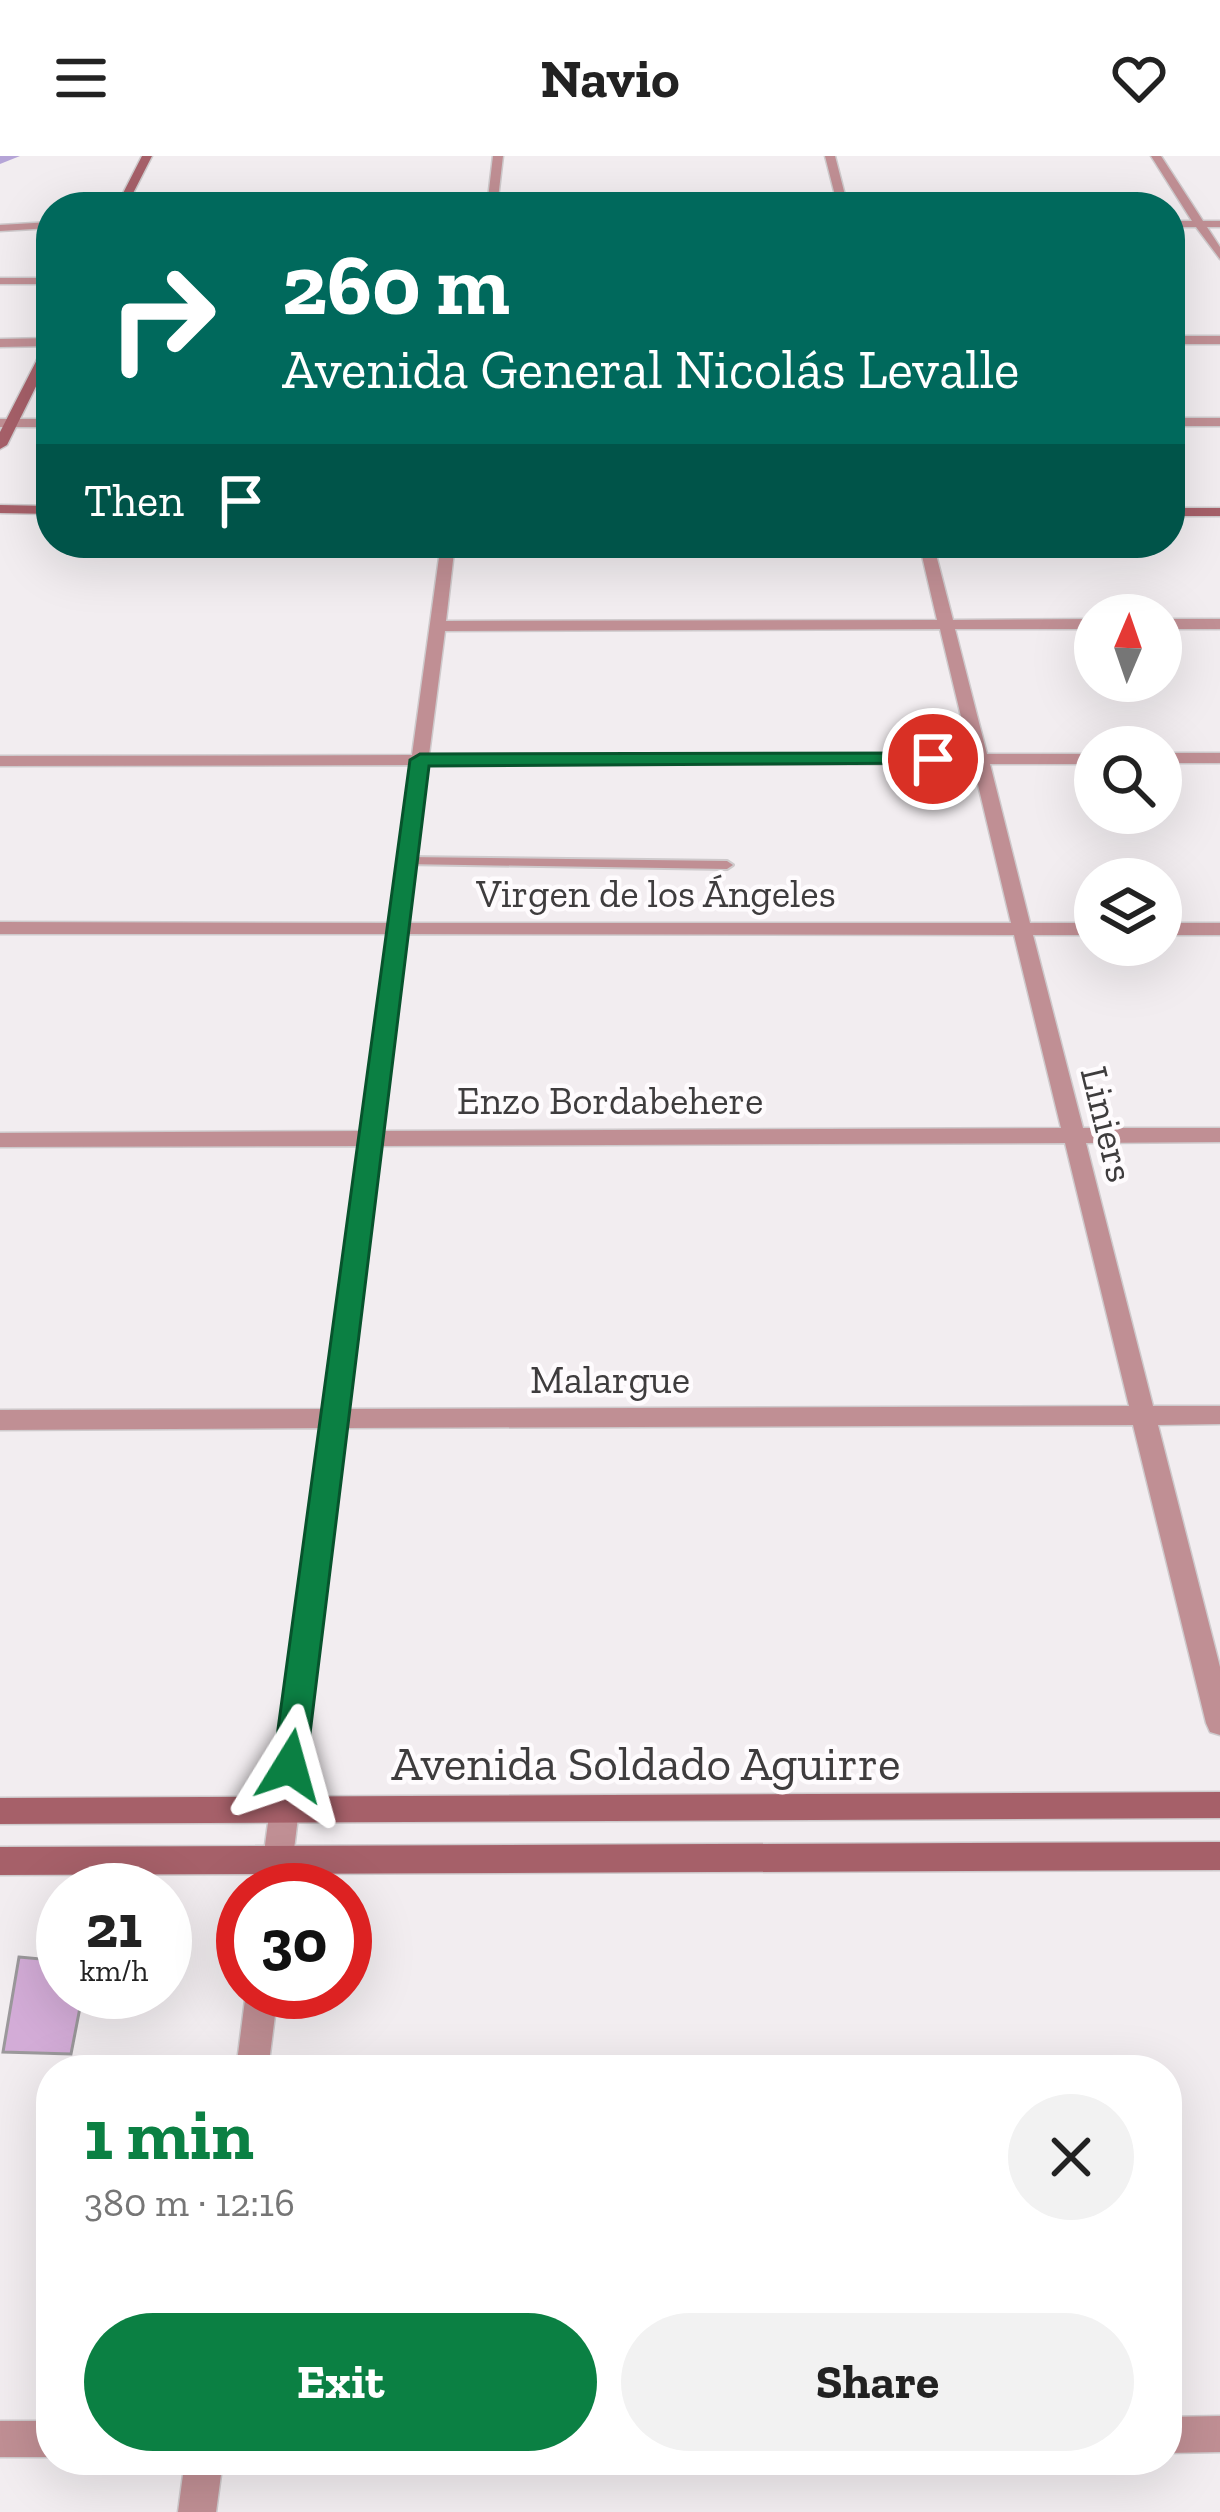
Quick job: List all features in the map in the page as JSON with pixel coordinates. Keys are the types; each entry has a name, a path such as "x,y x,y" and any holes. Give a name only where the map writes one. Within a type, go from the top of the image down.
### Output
{"main road":[{"path":"129,192 147,156"},
{"path":"0,445 6,423 36,370"},
{"path":"0,509 36,509"},
{"path":"1185,512 1220,512"},
{"name":"Avenida Soldado Aguirre","path":"0,1811 1220,1804"},
{"path":"372,1873 1220,1856"},
{"path":"0,1861 216,1872"}],"street":[{"path":"494,192 499,156"},
{"path":"830,156 838,192"},
{"path":"1156,156 1179,192"},
{"path":"1185,202 1220,256"},
{"path":"1185,224 1220,224"},
{"path":"0,228 36,226"},
{"path":"0,281 36,281"},
{"path":"1185,340 1220,340"},
{"path":"0,343 36,344"},
{"path":"1185,422 1220,422"},
{"path":"277,1863 446,558"},
{"name":"Liniers","path":"930,558 1220,1723"},
{"path":"438,626 1074,624"},
{"path":"1182,624 1220,624"},
{"path":"1182,758 1220,758"},
{"path":"0,761 1074,759"},
{"name":"Virgen de los Ángeles","path":"0,928 1074,929"},
{"path":"1182,929 1220,929"},
{"name":"Enzo Bordabehere","path":"0,1140 1220,1135"},
{"name":"Malargue","path":"0,1420 1220,1415"},
{"path":"254,2055 259,2019"},
{"path":"1182,2434 1220,2434"},
{"path":"0,2439 36,2439"},
{"path":"197,2512 202,2475"}],"lane":[{"path":"407,862 727,865"}],"building":[{"path":"19,1957 36,1959 36,2019 78,2019 71,2054 3,2052"}],"waterway":[{"path":"0,159 11,156"}],"route":[{"path":"290,1766 420,760 933,759"}]}
